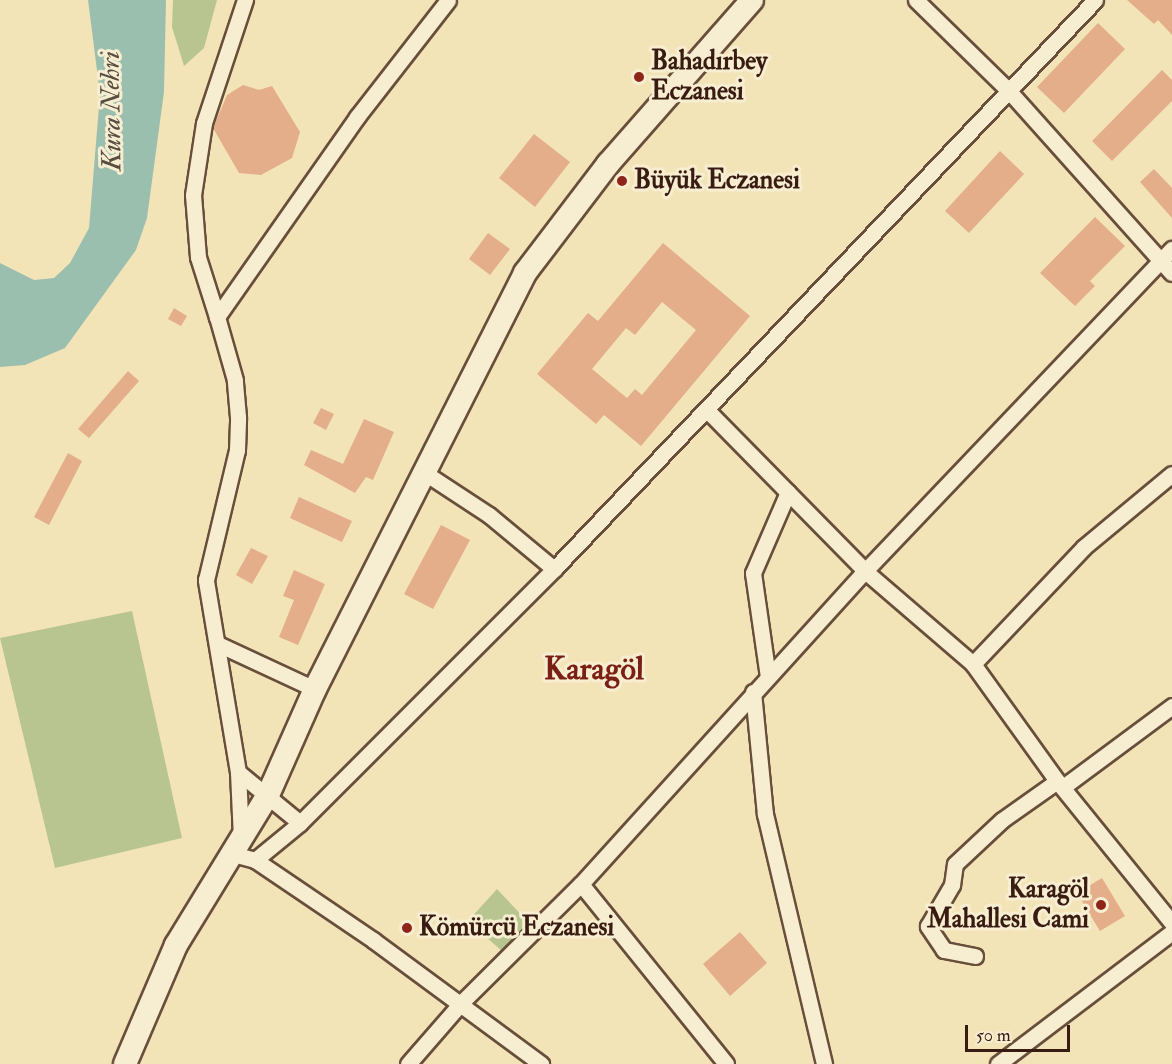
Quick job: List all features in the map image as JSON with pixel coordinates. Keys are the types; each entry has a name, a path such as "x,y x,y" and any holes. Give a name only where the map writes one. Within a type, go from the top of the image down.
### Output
{"main road":[{"path":"124,1064 176,945 268,795 315,689 525,273 608,164 752,0"}],"street":[{"path":"245,0 204,123 193,195 198,257 235,380 238,417 237,450 206,580 220,645 238,772 237,846 461,1003 541,1064"},
{"path":"217,317 357,117 448,0"},
{"path":"916,0 1009,91 1172,273"},
{"path":"255,860 300,823 554,569 1095,0"},
{"path":"408,1064 461,1003 581,884 865,571 1159,260 1172,249"},
{"path":"707,410 865,571 973,663 1060,784 1172,923"},
{"path":"425,473 489,515 554,569"},
{"path":"973,663 1084,547 1172,474"},
{"path":"768,676 753,573 788,492"},
{"path":"220,645 315,689"},
{"path":"753,692 765,814 824,1064"},
{"path":"975,956 941,948 928,926 952,885 955,864 1002,820 1060,784 1172,706"},
{"path":"238,772 300,823"},
{"path":"581,884 726,1064"},
{"path":"998,1064 1172,932"}],"green space":[{"path":"173,0 217,0 204,48 184,66 172,27"},
{"path":"132,611 182,838 55,868 0,638"},
{"path":"497,889 529,923 503,952 468,921"}],"water":[{"name":"Kura Nehri","path":"88,0 166,0 164,92 147,218 136,250 65,348 25,365 0,367 0,263 34,280 54,278 70,263 89,228 100,94"}],"building":[{"path":"1127,0 1172,0 1172,35 1158,20 1154,24"},
{"path":"1098,23 1125,49 1064,113 1037,87"},
{"path":"1162,70 1172,80 1172,101 1112,161 1092,141"},
{"path":"243,85 259,90 272,86 300,132 292,158 261,175 239,173 213,128 227,95"},
{"path":"534,134 570,162 535,207 499,178"},
{"path":"1000,151 1024,174 969,233 945,211"},
{"path":"1154,169 1172,188 1172,218 1140,182"},
{"path":"1095,217 1125,246 1090,281 1095,286 1075,306 1040,273"},
{"path":"488,233 510,249 490,275 469,259"},
{"path":"663,243 750,316 641,446 604,415 596,424 537,374 588,313 598,321","holes":["662,302 696,330 642,395 635,389 627,398 592,369 626,328 635,335"]},
{"path":"174,308 187,316 181,326 168,319"},
{"path":"128,371 139,381 89,438 78,429"},
{"path":"321,408 334,414 326,430 313,423"},
{"path":"364,419 394,432 373,480 366,477 355,493 304,465 311,450 343,464"},
{"path":"68,453 82,461 49,525 34,517"},
{"path":"299,497 352,521 342,542 290,518"},
{"path":"441,525 470,540 433,609 404,594"},
{"path":"251,548 268,556 252,584 236,575"},
{"path":"294,570 325,584 298,645 279,637 294,600 283,596"},
{"name":"Karagöl Mahallesi Cami","path":"1102,878 1125,916 1100,931 1077,893"},
{"path":"740,932 767,963 730,996 703,964"}],"place":[{"name":"Bahadırbey Eczanesi","path":"639,77"},
{"name":"Büyük Eczanesi","path":"622,181"},
{"name":"Karagöl Mahallesi Cami","path":"1101,905"},
{"name":"Kömürcü Eczanesi","path":"407,928"}],"district":[{"name":"Karagöl","path":"594,669"}]}
